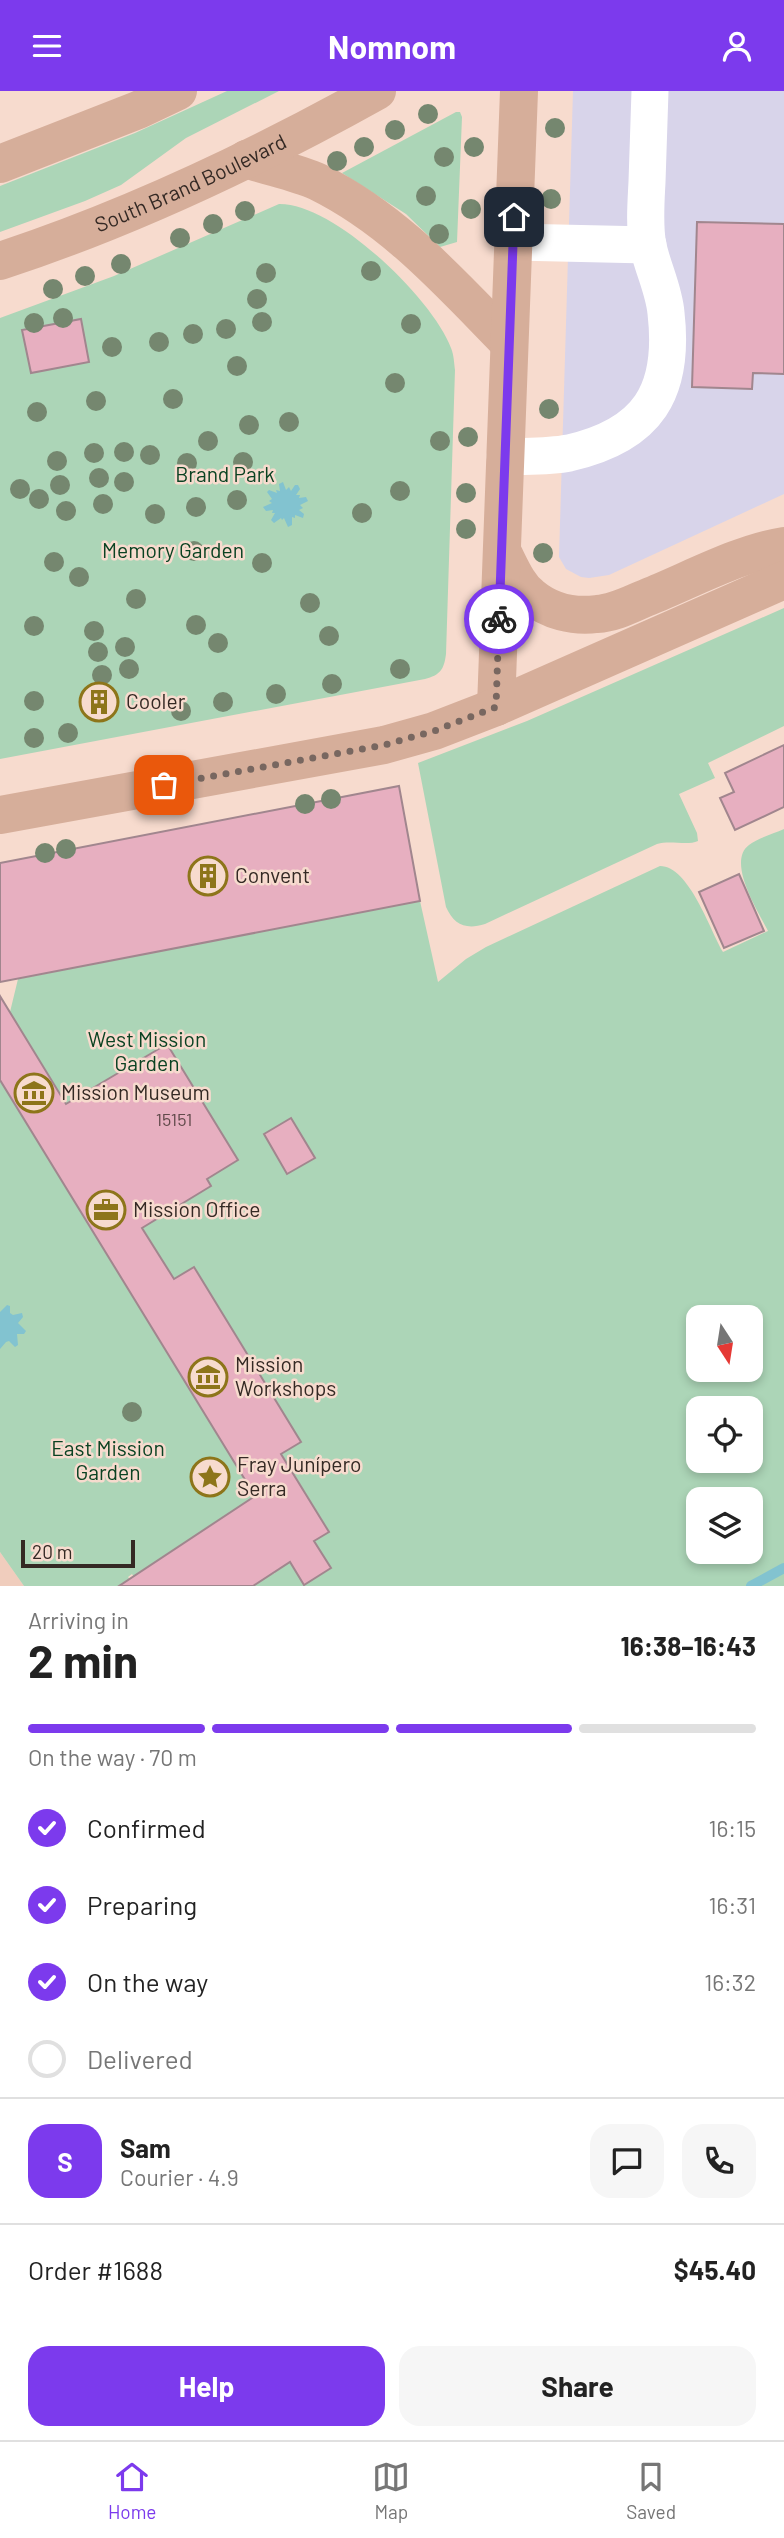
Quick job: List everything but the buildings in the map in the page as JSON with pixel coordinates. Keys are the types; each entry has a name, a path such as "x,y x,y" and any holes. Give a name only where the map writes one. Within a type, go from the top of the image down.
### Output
{"main road":[{"path":"0,164 138,110 178,91"},
{"name":"South Brand Boulevard","path":"0,261 127,213 246,159 377,91"},
{"path":"496,707 519,91"},
{"path":"246,159 316,181 392,228 417,249 509,343"},
{"path":"502,551 530,595 551,608 580,615 615,611 751,555 784,546"},
{"path":"0,815 384,745 434,731 496,707 784,580"}],"lane":[{"path":"505,457 568,453 605,442 638,423 658,397 669,350 659,278 648,245 646,202 650,91"},
{"path":"514,242 648,245"}],"shaded area":[{"path":"573,91 784,91 784,494 609,575 589,578 566,569 559,557"},
{"path":"0,1552 24,1586 0,1586"}],"green space":[{"path":"227,91 279,91 186,138 121,185 0,232 0,186 135,133"},
{"path":"460,112 462,117 457,242 440,247 406,214 342,173"},
{"name":"Brand Park","path":"279,204 301,208 327,219 379,257 424,305 441,328 452,351 455,370 446,654 442,668 438,674 425,679 0,759 0,318 114,276"},
{"path":"784,608 784,726 708,763 715,778 679,794 698,841 657,844 485,924 466,926 453,918 446,907 418,763 527,721"},
{"name":"West Mission Garden","path":"784,829 784,1586 241,1586 255,1585 267,1570 271,1575 275,1573 272,1567 287,1558 304,1584 331,1568 314,1541 329,1531 10,1012 18,979 420,901 438,982 486,947 660,866 680,876 689,887 723,952 768,931 746,888 741,863 743,853 749,845"},
{"name":"East Mission Garden","path":"0,1080 260,1504 198,1534 186,1545 183,1543 180,1545 183,1551 136,1580 132,1574 128,1577 132,1582 126,1586 24,1586 0,1552"}],"water":[{"path":"283,482 286,490 289,487 291,491 298,485 300,489 296,495 300,495 299,498 306,497 308,501 300,505 303,508 299,510 304,514 303,518 295,515 295,518 292,517 292,525 288,527 284,518 274,523 271,520 275,513 272,513 273,510 266,511 263,507 272,503 267,492 269,490 277,493 276,490 280,491 279,484"},
{"path":"7,1305 13,1315 22,1313 23,1317 18,1323 26,1331 24,1334 17,1334 18,1345 15,1347 9,1341 0,1349 0,1312"}],"waterway":[{"path":"751,1586 784,1568"}],"way so far":[{"path":"164,785 384,745 434,731 496,707 499,619"}],"place":[{"name":"Cooler","path":"99,702"},
{"name":"Convent","path":"208,876"},
{"name":"Mission Museum","path":"34,1093"},
{"name":"Mission Office","path":"106,1210"},
{"name":"Mission Workshops","path":"208,1377"},
{"name":"Fray Junípero Serra","path":"210,1477"}],"route":[{"path":"499,619 514,217"}],"park label":[{"name":"Memory Garden","path":"173,551"}]}
